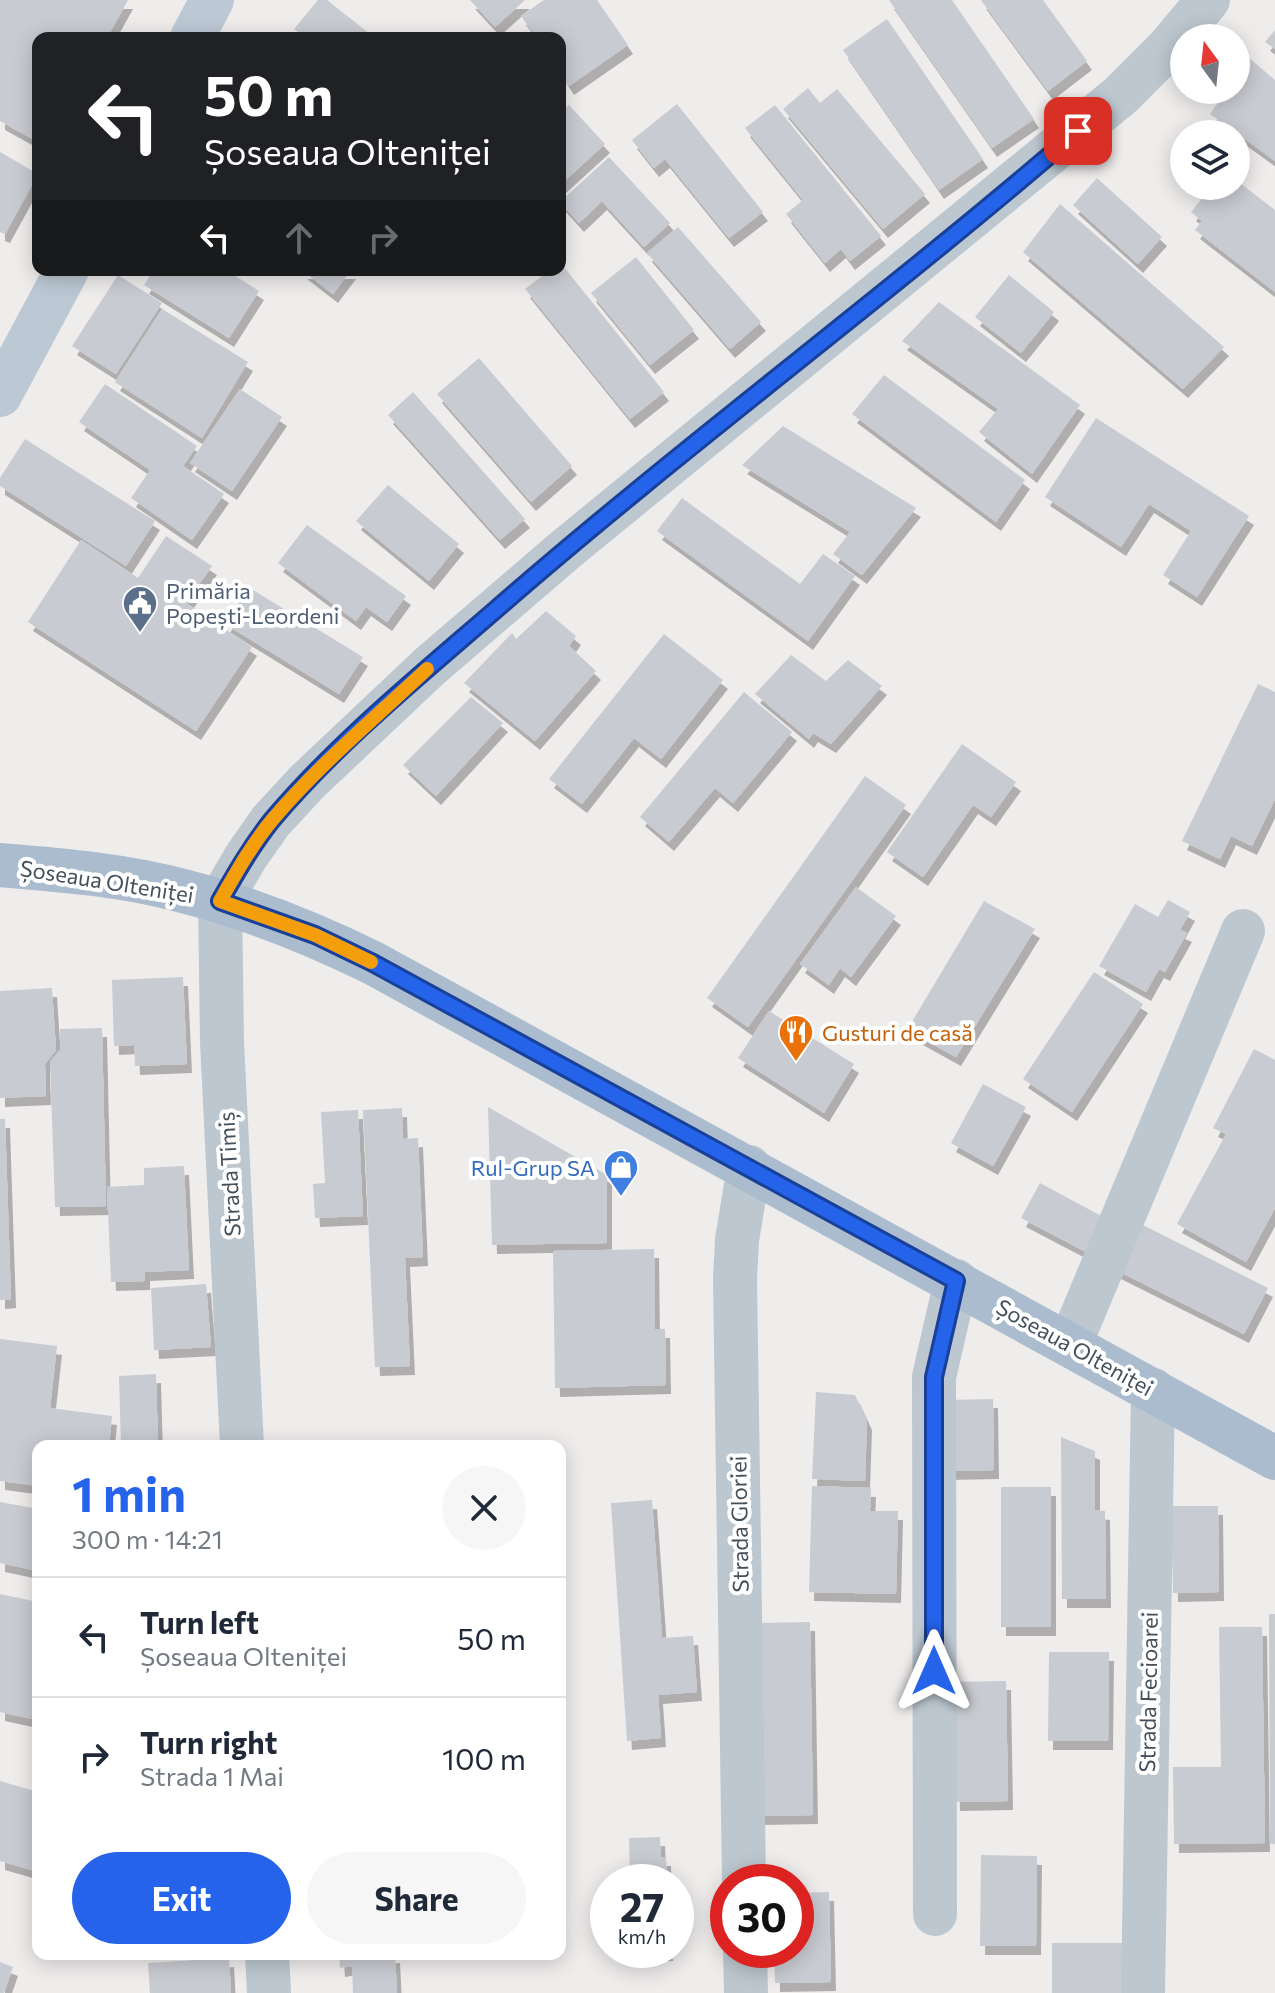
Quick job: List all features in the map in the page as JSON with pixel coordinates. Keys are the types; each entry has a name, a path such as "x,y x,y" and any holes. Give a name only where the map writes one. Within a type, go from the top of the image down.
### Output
{"main road":[{"path":"195,32 212,0"},
{"path":"0,395 64,276"},
{"name":"Șoseaua Olteniței","path":"0,865 122,879 180,890 315,935 373,963 749,1167 1275,1458"}],"street":[{"path":"220,901 271,821 307,782 430,666 565,550 1100,113 1168,48 1208,0"},
{"name":"Strada Timiș","path":"220,901 222,1042 242,1440"},
{"path":"1070,1344 1243,931"},
{"name":"Strada Gloriei","path":"744,1864 735,1278 737,1240 749,1167"},
{"path":"935,1914 934,1377 956,1281"},
{"name":"Strada Fecioarei","path":"1143,1993 1153,1390"},
{"path":"267,1960 269,1993"},
{"path":"745,1968 746,1993"}],"building":[{"path":"0,0 128,0 110,32 32,32 32,139 0,121"},
{"path":"318,0 327,0 367,32 298,32 294,29"},
{"path":"470,0 525,0 495,27"},
{"path":"544,0 597,0 628,45 569,86 566,81 566,32 533,32 521,16"},
{"path":"889,0 952,0 1034,119 992,148"},
{"path":"981,0 1043,0 1087,61 1048,91"},
{"path":"887,19 983,159 939,190 843,50"},
{"path":"1275,30 1275,49 1265,42"},
{"path":"1250,59 1275,80 1275,161 1250,143 1250,120 1218,120 1210,114 1217,104 1250,104"},
{"path":"808,88 820,103 837,89 925,194 883,229 783,109"},
{"path":"677,104 763,212 729,238 665,159 654,168 632,140"},
{"path":"569,105 605,144 566,180 566,108"},
{"path":"775,105 881,236 850,261 841,249 825,263 786,214 803,200 745,128"},
{"path":"0,152 32,171 32,185 5,234 0,232"},
{"path":"609,157 670,223 644,247 602,201 579,223 566,209 566,196"},
{"path":"1097,178 1162,237 1138,264 1073,205"},
{"path":"1250,191 1275,210 1275,292 1195,230 1202,221 1191,212 1201,200 1250,200"},
{"path":"1060,204 1224,347 1183,389 1023,252"},
{"path":"678,227 761,322 730,349 647,253"},
{"path":"636,257 694,330 650,365 591,293"},
{"path":"566,270 664,392 630,419 525,289 542,276 566,276"},
{"path":"1009,275 1054,312 1021,353 975,317"},
{"path":"117,276 162,303 116,374 72,346"},
{"path":"150,276 235,276 259,291 229,338 144,285"},
{"path":"310,276 346,276 333,294"},
{"path":"939,302 1080,405 1032,474 979,432 998,409 902,341"},
{"path":"162,309 248,362 202,438 115,382"},
{"path":"479,358 572,466 531,502 437,394"},
{"path":"884,375 1025,480 996,522 852,414"},
{"path":"105,384 197,446 183,466 224,494 192,540 131,498 150,470 79,422"},
{"path":"240,389 282,417 232,491 190,463"},
{"path":"413,392 525,519 500,540 388,415"},
{"path":"1096,418 1249,516 1197,597 1163,575 1191,531 1149,504 1121,547 1045,497"},
{"path":"783,426 916,508 862,575 833,554 850,532 742,465"},
{"path":"25,439 155,521 126,566 0,486 0,478"},
{"path":"388,485 459,544 429,581 356,521"},
{"path":"682,498 800,584 823,554 855,576 808,641 657,531"},
{"path":"307,525 406,596 387,622 366,607 356,621 278,563"},
{"name":"Primăria Popești-Leordeni","path":"166,536 212,566 186,603 252,647 196,731 28,622 81,540 138,578"},
{"path":"248,587 363,657 339,694 225,624"},
{"path":"546,611 576,636 569,646 596,671 535,741 464,683 512,633 516,639"},
{"path":"664,634 723,680 661,759 634,738 582,804 549,779"},
{"path":"791,655 826,681 848,660 882,686 831,744 813,733 809,739 755,694"},
{"path":"1258,684 1275,692 1275,799 1252,846 1231,836 1220,859 1182,841"},
{"path":"744,692 792,732 733,803 715,788 669,842 640,817"},
{"path":"471,697 503,723 436,796 403,765"},
{"path":"962,744 1016,782 991,817 973,805 923,877 887,852"},
{"path":"865,776 906,805 748,1027 707,998"},
{"path":"856,887 896,916 851,977 840,968 829,985 800,964"},
{"path":"1168,900 1190,912 1180,930 1187,933 1165,972 1159,969 1146,992 1099,966 1135,904 1158,917"},
{"path":"984,901 1035,929 956,1057 907,1030"},
{"path":"1094,972 1143,1004 1072,1112 1023,1079"},
{"path":"183,977 187,1064 135,1066 134,1045 114,1046 112,980"},
{"path":"52,988 56,1050 45,1064 46,1096 0,1098 0,991"},
{"path":"769,1011 854,1064 824,1113 738,1058"},
{"path":"102,1028 106,1206 55,1207 50,1062 60,1050 60,1029"},
{"path":"1254,1049 1275,1060 1275,1208 1246,1262 1177,1224 1226,1134 1213,1128"},
{"path":"983,1084 1026,1107 993,1166 951,1143"},
{"path":"488,1107 607,1175 607,1243 492,1245"},
{"path":"402,1108 403,1139 418,1138 423,1257 405,1258 410,1366 375,1367 363,1110"},
{"path":"358,1110 363,1216 315,1218 313,1184 325,1183 321,1112"},
{"path":"0,1119 5,1119 11,1299 0,1300"},
{"path":"184,1166 189,1270 145,1272 145,1281 111,1282 107,1187 144,1185 144,1168"},
{"path":"1040,1183 1105,1218 1086,1252 1021,1218"},
{"path":"1139,1223 1268,1288 1244,1334 1116,1270"},
{"path":"654,1249 655,1329 665,1329 666,1385 555,1388 553,1251"},
{"path":"206,1284 211,1347 154,1350 151,1288"},
{"path":"0,1339 57,1346 50,1408 112,1416 110,1440 32,1440 32,1485 0,1481"},
{"path":"156,1374 158,1440 121,1440 119,1376"},
{"path":"816,1392 855,1395 867,1421 865,1481 812,1479"},
{"path":"993,1399 994,1470 945,1471 945,1400"},
{"path":"1061,1437 1095,1451 1095,1510 1105,1511 1106,1599 1062,1599"},
{"path":"812,1486 871,1488 870,1511 898,1511 896,1594 809,1592"},
{"path":"1001,1487 1051,1487 1051,1627 1001,1627"},
{"path":"652,1500 662,1638 693,1636 697,1692 658,1695 661,1738 627,1741 611,1503"},
{"path":"0,1502 32,1508 32,1570 0,1563"},
{"path":"1171,1506 1218,1506 1219,1592 1173,1593"},
{"path":"0,1594 32,1601 32,1719 0,1712"},
{"path":"1269,1614 1275,1614 1275,1844 1270,1844"},
{"path":"810,1622 813,1815 755,1816 752,1623"},
{"path":"1219,1627 1262,1627 1265,1843 1174,1844 1173,1767 1221,1767"},
{"path":"1049,1652 1109,1652 1108,1741 1048,1741"},
{"path":"1006,1681 1008,1801 955,1802 953,1682"},
{"path":"0,1781 32,1790 32,1870 0,1861"},
{"path":"660,1837 661,1857 666,1857 666,1864 630,1864 629,1838"},
{"path":"981,1855 1037,1856 1036,1946 980,1946"},
{"path":"814,1892 829,1892 831,1982 775,1983 775,1968 814,1968"},
{"path":"1052,1943 1128,1943 1128,1993 1052,1993"},
{"path":"229,1960 231,1993 150,1993 148,1963"},
{"path":"339,1960 395,1960 397,1993 353,1993 352,1966 340,1968"},
{"path":"0,1962 13,1967 4,1993 0,1993"}],"slow traffic":[{"path":"371,962 315,935 220,901 271,821 307,782 427,669"}],"place":[{"name":"Primăria Popești-Leordeni","path":"140,634"},
{"name":"Gusturi de casă","path":"796,1063"},
{"name":"Rul-Grup SA","path":"621,1198"}],"route":[{"path":"934,1671 934,1377 956,1281 373,963 315,935 220,901 271,821 307,782 430,666 565,550 1078,131"}]}
